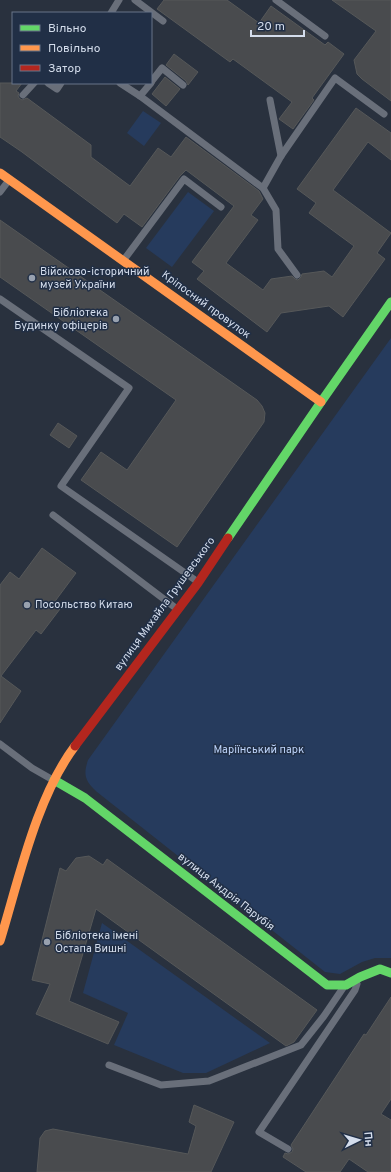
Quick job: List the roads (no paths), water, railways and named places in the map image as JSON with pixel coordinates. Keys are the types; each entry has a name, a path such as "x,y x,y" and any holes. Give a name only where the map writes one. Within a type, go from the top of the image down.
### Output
{"street":[{"name":"Кріпосний провулок","path":"0,173 321,402"},
{"name":"вулиця Михайла Грушевського","path":"0,941 41,810 54,780 66,759 198,583 391,302"},
{"name":"вулиця Андрія Парубія","path":"54,780 85,798 327,985 346,985"},
{"path":"346,985 360,976 380,969 391,973"}],"lane":[{"path":"112,12 119,0"},
{"path":"135,0 151,12"},
{"path":"276,0 325,36"},
{"path":"152,13 163,21"},
{"path":"152,82 162,68 183,85"},
{"path":"263,188 281,156 335,78 384,114"},
{"path":"23,95 33,84"},
{"path":"50,84 57,89 61,84"},
{"path":"122,84 140,96 263,188 276,210 278,249 297,275"},
{"path":"140,96 150,84"},
{"path":"270,100 281,156"},
{"path":"0,192 9,179"},
{"path":"123,261 184,179 222,207"},
{"path":"0,298 130,388 61,486 198,583"},
{"path":"52,515 178,609"},
{"path":"0,744 32,768 54,780"},
{"path":"288,1149 259,1132 355,990 360,976"},
{"path":"109,1065 161,1085 209,1082 301,1045 346,985"}],"place":[{"name":"Війсково-історичний музей України","path":"32,278"},
{"name":"Бібліотека Будинку офіцерів","path":"116,319"},
{"name":"Посольство Китаю","path":"27,605"},
{"name":"Бібліотека імені Остапа Вишні","path":"47,942"}],"park label":[{"name":"Маріїнський парк","path":"259,750"}]}
